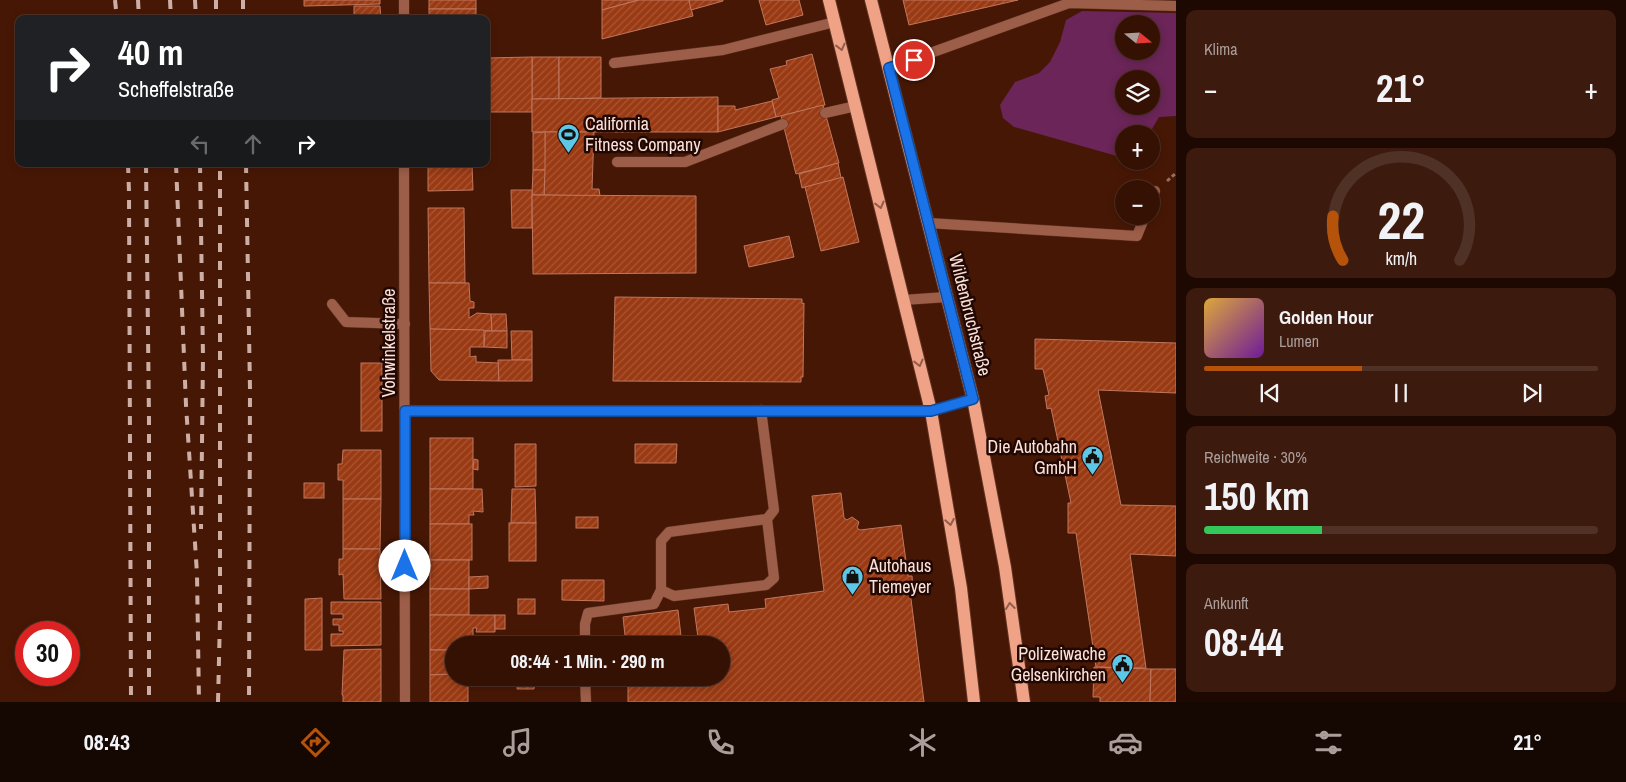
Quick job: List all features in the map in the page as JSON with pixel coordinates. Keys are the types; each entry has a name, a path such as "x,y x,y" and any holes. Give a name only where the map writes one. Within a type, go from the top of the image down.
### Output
{"main road":[{"path":"830,0 931,411 961,588 974,702"},
{"name":"Wildenbruchstraße","path":"871,0 973,399 1005,567 1024,702"}],"street":[{"path":"404,0 404,15"},
{"path":"889,68 1069,4 1176,6"},
{"path":"614,63 724,50 835,22"},
{"path":"825,113 856,106"},
{"path":"617,162 685,162 783,124"},
{"name":"Vohwinkelstraße","path":"404,167 405,702"},
{"path":"928,223 1138,236 1142,225"},
{"path":"903,300 947,297"},
{"path":"332,304 346,322 405,324"},
{"path":"405,411 931,411 973,399"},
{"path":"585,636 588,612 654,604 661,590 661,541 669,532 766,519 774,510 761,410"},
{"path":"661,590 674,596 766,585 774,578 766,519"},
{"path":"585,686 586,702"}],"shaded area":[{"path":"1082,11 1176,13 1176,116 1159,117 1154,125 1115,125 1115,155 1014,127 1003,118 1000,105 1015,82 1039,73 1050,62 1060,42 1066,20"}],"building":[{"path":"304,0 380,0 380,4 304,6"},
{"path":"429,0 476,0 476,9 429,9"},
{"path":"602,0 639,0 602,10"},
{"path":"639,0 689,0 693,16 602,39 602,10"},
{"path":"689,0 723,0 723,1 691,10"},
{"path":"759,0 799,0 803,15 766,25"},
{"path":"903,0 1018,0 909,25"},
{"path":"354,6 380,6 381,15 354,15"},
{"path":"429,9 476,9 476,15 429,15"},
{"path":"812,54 825,105 776,117 772,100 779,98 770,69 787,65 786,61"},
{"path":"532,57 559,57 559,99 532,99"},
{"path":"532,57 532,112 490,112 490,58"},
{"path":"559,57 601,57 601,98 559,99"},
{"path":"718,97 718,132 532,132 532,99"},
{"path":"772,101 776,117 718,132 718,106 735,106 735,110"},
{"path":"823,105 839,163 796,174 781,116"},
{"name":"California Fitness Company","path":"545,132 594,132 592,189 599,189 600,196 544,195"},
{"path":"545,132 545,170 533,170 533,133"},
{"path":"838,163 841,178 802,188 799,174"},
{"path":"428,167 472,167 473,190 428,191"},
{"path":"533,170 545,170 544,195 532,195"},
{"path":"843,177 859,242 821,251 805,187"},
{"path":"511,190 532,190 532,228 512,228"},
{"path":"532,195 696,196 696,273 533,274"},
{"path":"428,208 464,208 465,283 429,283"},
{"path":"789,236 794,257 749,267 744,246"},
{"path":"429,283 469,283 470,301 474,302 474,308 469,308 469,318 477,313 491,314 492,331 430,329"},
{"path":"615,297 802,299 802,304 804,303 803,377 801,377 801,382 613,381"},
{"path":"491,314 506,314 507,331 492,331"},
{"path":"430,329 484,330 484,347 470,347 470,357 476,356 476,362 499,363 499,381 439,380 431,371"},
{"path":"485,331 507,331 507,348 484,347"},
{"path":"511,331 532,331 532,360 512,360"},
{"path":"1035,339 1176,343 1176,393 1098,390 1121,505 1176,506 1176,556 1130,554 1146,668 1096,667 1076,533 1068,533 1068,503 1071,503 1051,408 1047,409 1045,396 1049,395 1043,369 1035,369"},
{"path":"498,360 532,360 532,381 499,381"},
{"path":"361,363 382,363 382,431 361,431"},
{"path":"430,438 473,438 473,489 430,489"},
{"path":"515,444 536,444 536,486 515,487"},
{"path":"635,444 677,444 676,463 635,463"},
{"path":"343,450 381,450 381,499 343,499 343,480 338,480 338,464 342,464"},
{"path":"474,459 478,460 478,470 473,469"},
{"path":"304,483 324,483 324,498 304,498"},
{"path":"430,489 482,489 483,512 473,511 474,515 469,515 469,524 430,524"},
{"path":"512,489 535,489 536,523 511,523"},
{"name":"Autohaus Tiemeyer","path":"841,493 844,518 847,520 852,517 859,522 857,528 860,530 901,525 908,576 912,576 913,590 910,591 924,702 628,702 628,686 730,686 730,636 698,636 694,608 728,604 729,612 766,608 765,599 824,591 812,496"},
{"path":"343,499 381,499 380,549 343,549"},
{"path":"576,517 598,517 598,528 576,528"},
{"path":"509,523 536,523 536,561 509,561"},
{"path":"430,524 472,524 472,560 430,560"},
{"path":"343,549 380,549 381,599 344,599 343,574 339,575 339,559 343,559"},
{"path":"430,560 469,560 469,589 430,589"},
{"path":"488,576 488,588 469,589 469,577"},
{"path":"562,580 604,580 604,601 562,600"},
{"path":"430,589 469,589 469,615 430,615"},
{"path":"322,598 322,650 305,650 305,599"},
{"path":"518,599 535,599 535,614 518,614"},
{"path":"331,602 381,602 381,645 331,646 331,634 343,634 343,631 339,631 339,625 333,625 333,619 343,619 343,614 331,614"},
{"path":"678,610 681,636 625,636 623,617"},
{"path":"430,615 495,615 495,632 476,632 477,628 473,628 473,636 445,636 445,650 430,650"},
{"path":"495,615 505,615 505,629 495,629"},
{"path":"381,649 381,702 343,702 344,650"},
{"path":"430,650 445,650 445,674 430,675"},
{"name":"Polizeiwache Gelsenkirchen","path":"1094,667 1151,669 1150,702 1100,702 1100,697 1093,697"},
{"path":"1151,669 1176,669 1176,702 1150,702"},
{"path":"445,674 445,686 468,686 468,702 430,702 430,675"},
{"path":"517,686 534,686 534,689 517,689"}],"railway":[{"path":"115,0 117,15"},
{"path":"138,0 139,15"},
{"path":"170,0 171,15"},
{"path":"195,0 196,15"},
{"path":"216,0 216,15"},
{"path":"243,0 243,15"},
{"path":"128,167 131,702"},
{"path":"146,167 149,419 149,702"},
{"path":"176,167 186,405 197,574 199,702"},
{"path":"200,167 203,357 201,529"},
{"path":"218,702 220,617 220,167"},
{"path":"246,167 250,389 249,702"}],"place":[{"name":"California Fitness Company","path":"569,153"},
{"name":"Die Autobahn GmbH","path":"1093,476"},
{"name":"Autohaus Tiemeyer","path":"853,595"},
{"name":"Polizeiwache Gelsenkirchen","path":"1122,683"}],"route":[{"path":"405,566 405,411 931,411 973,399 889,68 914,60"}]}
